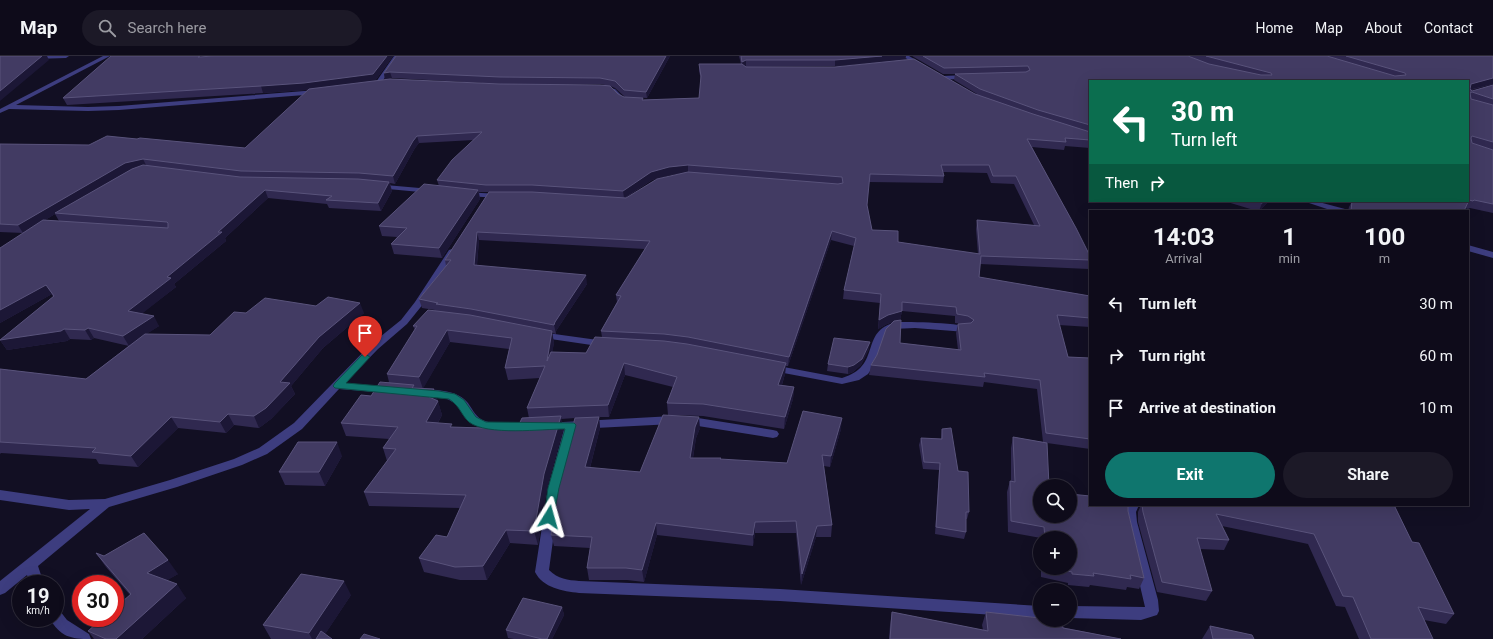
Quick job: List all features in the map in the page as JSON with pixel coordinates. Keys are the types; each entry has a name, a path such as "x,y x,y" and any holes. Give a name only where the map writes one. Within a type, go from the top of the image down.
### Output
{"street":[{"path":"29,57 66,56"},
{"path":"0,111 107,56"},
{"path":"371,84 382,82 397,56"},
{"path":"906,56 927,69"},
{"path":"908,63 916,62"},
{"path":"953,85 941,77 974,77"},
{"path":"596,88 615,90 619,93 622,99 634,102"},
{"path":"8,107 88,109 119,108 325,91"},
{"path":"369,185 441,192"},
{"path":"462,194 486,200 508,196"},
{"path":"1310,202 1338,210"},
{"path":"0,494 69,505 105,504 173,484 238,462 263,450 298,426 374,348 404,322 458,243"},
{"path":"1469,248 1493,255"},
{"path":"409,314 424,316"},
{"path":"763,367 842,381 854,380 862,375 871,364 882,333 888,328 906,325 966,329"},
{"path":"531,334 595,344 618,345"},
{"path":"338,386 452,396 461,402 472,419 484,425 497,427 673,420 698,422 773,434"},
{"path":"571,425 554,488 542,572 547,579 556,583 579,587 780,595 1033,612"},
{"path":"0,589 105,504"},
{"path":"1077,612 1141,614 1152,611 1151,600 1131,522 1130,512 1133,506"},
{"path":"31,564 34,575"},
{"path":"64,625 84,639"}],"building":[{"path":"0,56 42,56 0,91"},
{"path":"111,56 387,56 373,74 304,83 63,98"},
{"path":"396,56 666,56 646,92 624,90 615,81 600,78 500,77 390,72 384,73"},
{"path":"741,56 882,56 835,60 746,60 742,62"},
{"path":"923,56 1188,56 1209,64 1261,75 1272,75 1271,73 1206,56 1327,56 1395,76 1406,75 1405,73 1346,56 1493,56 1493,78 1471,84 1470,89 1472,91 1493,85 1493,99 1472,92 1470,93 1471,99 1493,105 1493,142 1472,136 1471,138 1472,143 1493,150 1493,204 1469,200 1469,80 1089,80 1089,125 1038,110 980,89 955,74 1026,72 1030,70 1028,66 944,68"},
{"path":"914,59 975,94 1089,132 1089,140 1065,138 1066,142 1027,139 1076,228 1089,254 1089,260 981,256 979,277 1089,296 1089,318 1057,315 1068,357 1089,358 1089,439 1046,433 1040,380 984,373 985,377 871,365 877,355 886,329 894,321 901,320 900,343 961,350 958,324 971,323 974,320 968,316 957,314 956,307 902,302 902,311 888,315 879,320 881,294 844,290 856,238 832,231 789,357 688,337 664,334 601,331 621,296 616,295 650,241 477,232 474,265 586,275 554,325 471,309 436,304 438,303 419,299 451,260 445,260 489,192 532,192 626,198 657,179 688,172 838,184 843,183 842,177 688,165 669,167 651,172 623,191 532,185 486,185 437,180 452,160 482,132 417,136 393,176 359,173 241,171 143,159 125,163 18,225 0,224 0,144 89,145 107,136 245,148 309,89 390,79 500,84 600,85 610,86 618,94 624,97 643,98 642,100 699,98 701,76 699,64 742,64 746,67 835,67","holes":["941,165 989,165 993,176 1016,176 1040,226 977,220 980,254 898,242 898,231 872,230 867,205 870,174 944,176"]},
{"path":"143,165 240,177 358,179 389,182 378,203 326,200 332,196 265,190 218,232 222,232 167,277 171,278 128,311 154,316 123,336 88,328 85,330 64,329 61,331 0,340 54,296 46,285 0,310 0,248 43,220 168,228 167,222 55,213 132,169"},
{"path":"424,184 478,190 439,248 391,244 407,228 379,226"},
{"path":"1352,202 1468,202 1464,210 1351,210"},
{"path":"328,297 360,303 319,337 280,382 290,383 266,408 254,416 228,414 220,422 171,417 131,456 92,452 96,448 0,442 0,369 86,379 145,334 210,335 234,312 246,313 265,298 316,306"},
{"path":"428,310 470,315 552,331 547,361 551,352 586,353 595,337 664,341 786,363 778,385 794,387 785,417 703,404 667,403 677,377 624,363 608,405 527,408 545,366 505,368 512,338 447,330 419,377 387,374 417,326 413,326"},
{"path":"834,338 870,342 862,359 854,365 848,367 828,364"},
{"path":"380,382 414,385 412,388 434,389 429,397 438,401 426,422 452,424 450,427 517,429 522,418 561,416 544,474 534,531 506,530 483,566 455,567 419,558 436,535 447,537 466,495 364,492 396,449 383,448 398,427 341,423 361,395 371,396"},
{"path":"803,411 842,418 831,456 822,455 832,525 817,526 802,574 796,521 755,522 753,535 656,523 642,570 626,568 587,568 592,537 551,535 559,477 575,418 599,417 585,467 640,472 663,415 699,417 695,427 690,458 721,458 720,459 787,463"},
{"path":"951,428 958,471 968,472 969,512 966,512 966,532 936,527 940,463 924,462 921,438 942,439 942,429"},
{"path":"1013,437 1047,443 1049,479 1033,479 1033,523 1077,523 1077,495 1089,496 1089,506 1128,506 1144,578 1130,575 1131,579 1093,573 1094,576 1077,574 1077,531 1044,531 1044,527 1011,521 1010,481 1015,482"},
{"path":"298,442 337,442 319,472 279,472"},
{"path":"1142,506 1394,506 1412,542 1419,543 1454,614 1418,607 1433,639 1371,639 1353,597 1343,596 1314,534 1216,514 1229,540 1197,538 1212,591 1162,582"},
{"path":"144,533 168,560 147,573 177,584 116,639 106,639 88,631 93,627 124,627 124,600 131,594 124,586 124,575 115,575 96,553 104,556"},
{"path":"301,574 344,581 309,633 263,625"},
{"path":"523,598 562,607 547,639 506,630"},
{"path":"892,612 988,631 986,612 1033,617 1033,627 1063,627 1121,639 890,639"},
{"path":"1210,626 1252,635 1254,639 1213,639"},
{"path":"321,631 332,639 316,639"},
{"path":"364,634 380,639 360,639"}],"route":[{"path":"365,357 338,386 452,396 461,402 472,419 484,425 497,427 571,425 554,488 549,517"}]}
